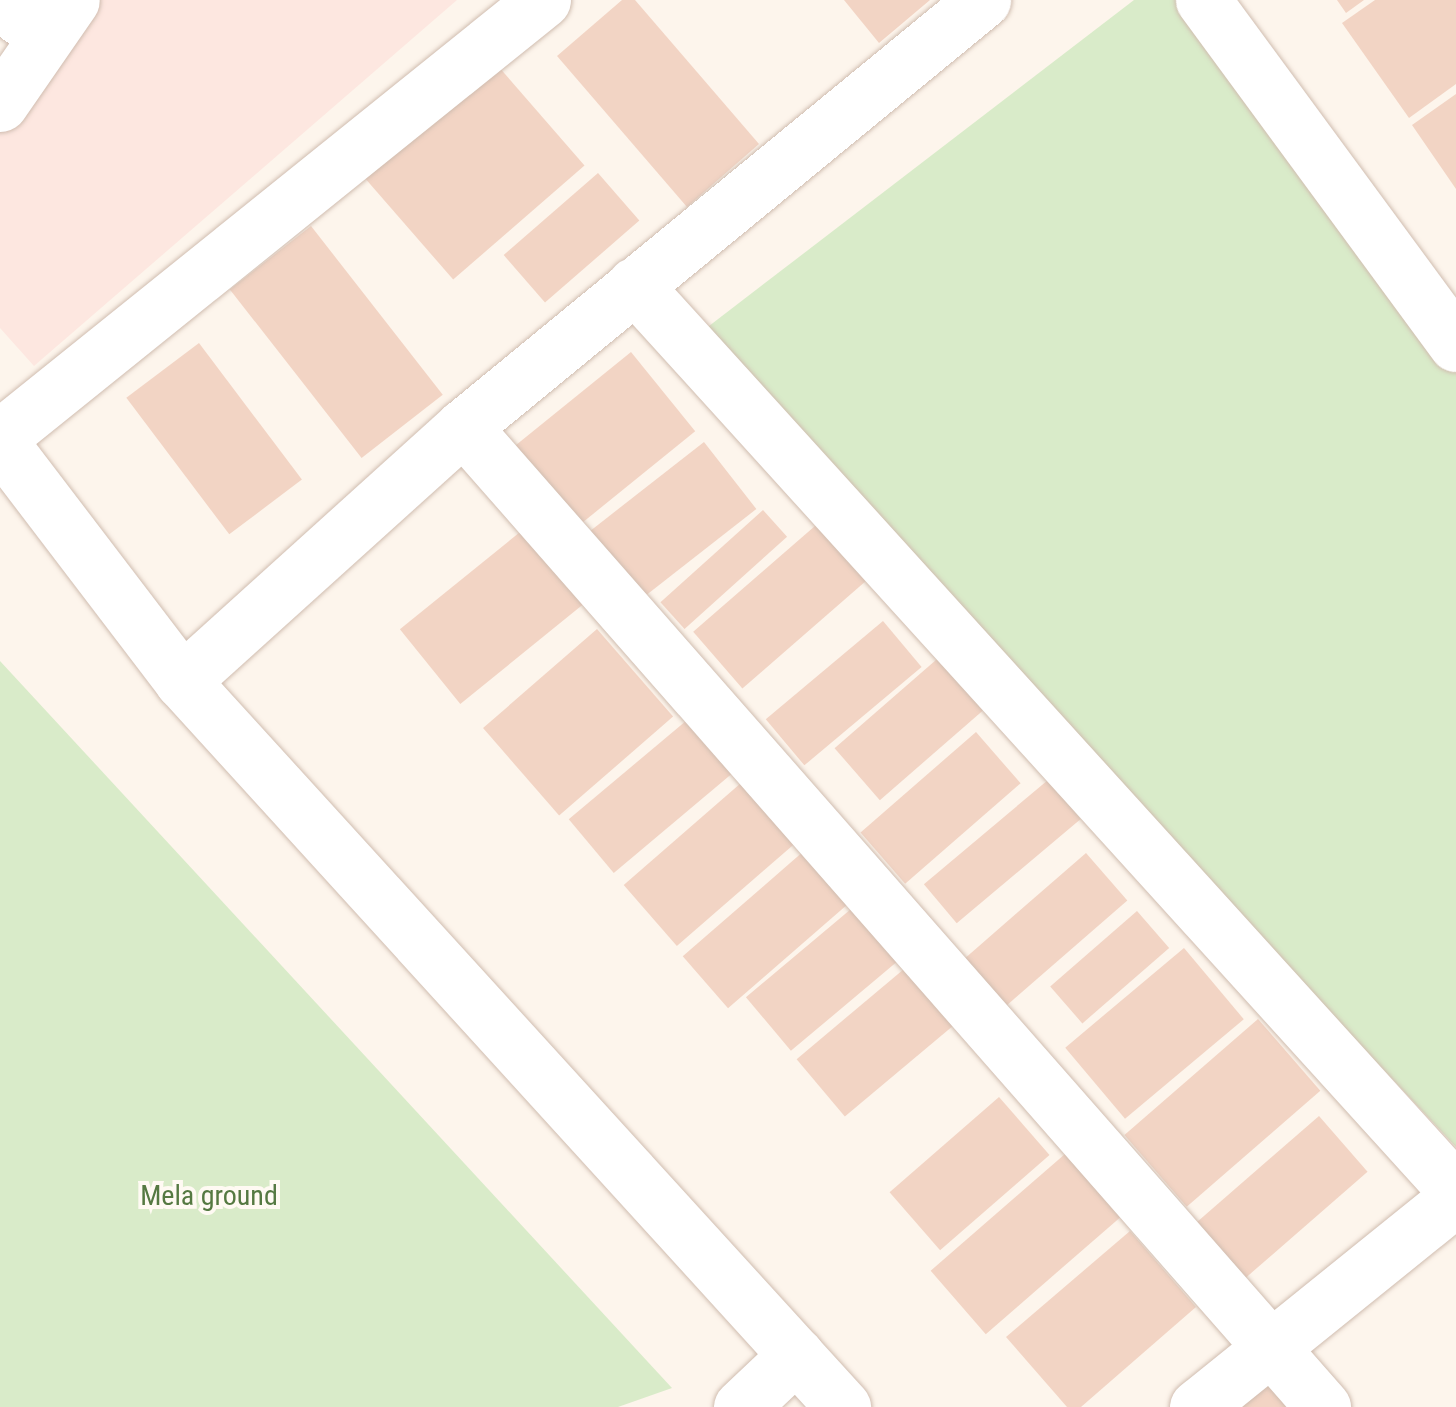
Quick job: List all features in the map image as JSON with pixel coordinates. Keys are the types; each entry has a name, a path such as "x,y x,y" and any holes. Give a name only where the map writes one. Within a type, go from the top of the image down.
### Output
{"street":[{"path":"543,0 0,440 182,681 843,1407"},
{"path":"182,681 463,428 983,0"},
{"path":"1203,0 1456,344"},
{"path":"0,3 59,18 0,104"},
{"path":"634,286 1456,1194 1197,1407"},
{"path":"463,428 1323,1407"},
{"path":"741,1407 796,1355"}],"shaded area":[{"path":"87,0 457,0 34,366 0,328 0,131"}],"green space":[{"path":"1134,0 1218,0 1456,356 1456,1147 696,336"},
{"name":"Mela ground","path":"0,661 672,1388 618,1407 0,1407"}],"building":[{"path":"622,0 635,0 759,144 687,207 557,56"},
{"path":"844,0 930,0 879,43"},
{"path":"1337,0 1364,0 1346,13"},
{"path":"1375,0 1456,0 1456,84 1409,118 1342,23"},
{"path":"492,59 585,165 453,280 361,173"},
{"path":"1456,94 1456,189 1412,125"},
{"path":"598,173 639,221 545,303 504,255"},
{"path":"311,226 443,395 362,458 230,289"},
{"path":"199,343 302,480 229,534 126,398"},
{"path":"631,352 695,431 569,533 505,454"},
{"path":"704,442 756,509 643,598 591,531"},
{"path":"763,510 787,537 685,629 660,602"},
{"path":"823,519 872,576 742,688 693,632"},
{"path":"525,528 585,603 460,704 400,629"},
{"path":"883,621 922,667 804,765 766,719"},
{"path":"597,629 673,717 559,816 483,728"},
{"path":"944,653 989,705 880,800 835,748"},
{"path":"699,710 744,764 614,873 569,819"},
{"path":"976,732 1021,783 905,884 861,832"},
{"path":"749,776 802,837 677,946 624,885"},
{"path":"1048,780 1081,819 957,923 924,884"},
{"path":"805,850 850,902 728,1008 683,956"},
{"path":"1086,853 1127,901 1002,1009 961,962"},
{"path":"857,904 902,958 791,1051 746,997"},
{"path":"1137,911 1169,948 1082,1023 1050,986"},
{"path":"1184,948 1244,1019 1125,1119 1065,1048"},
{"path":"910,964 958,1021 845,1117 797,1059"},
{"path":"1258,1019 1320,1091 1187,1207 1124,1135"},
{"path":"999,1097 1050,1155 940,1250 890,1192"},
{"path":"1319,1116 1368,1172 1245,1278 1197,1222"},
{"path":"1065,1154 1120,1217 986,1334 931,1271"},
{"path":"1130,1231 1196,1307 1081,1407 1067,1407 1006,1337"},
{"path":"1257,1374 1287,1407 1221,1407"}]}
